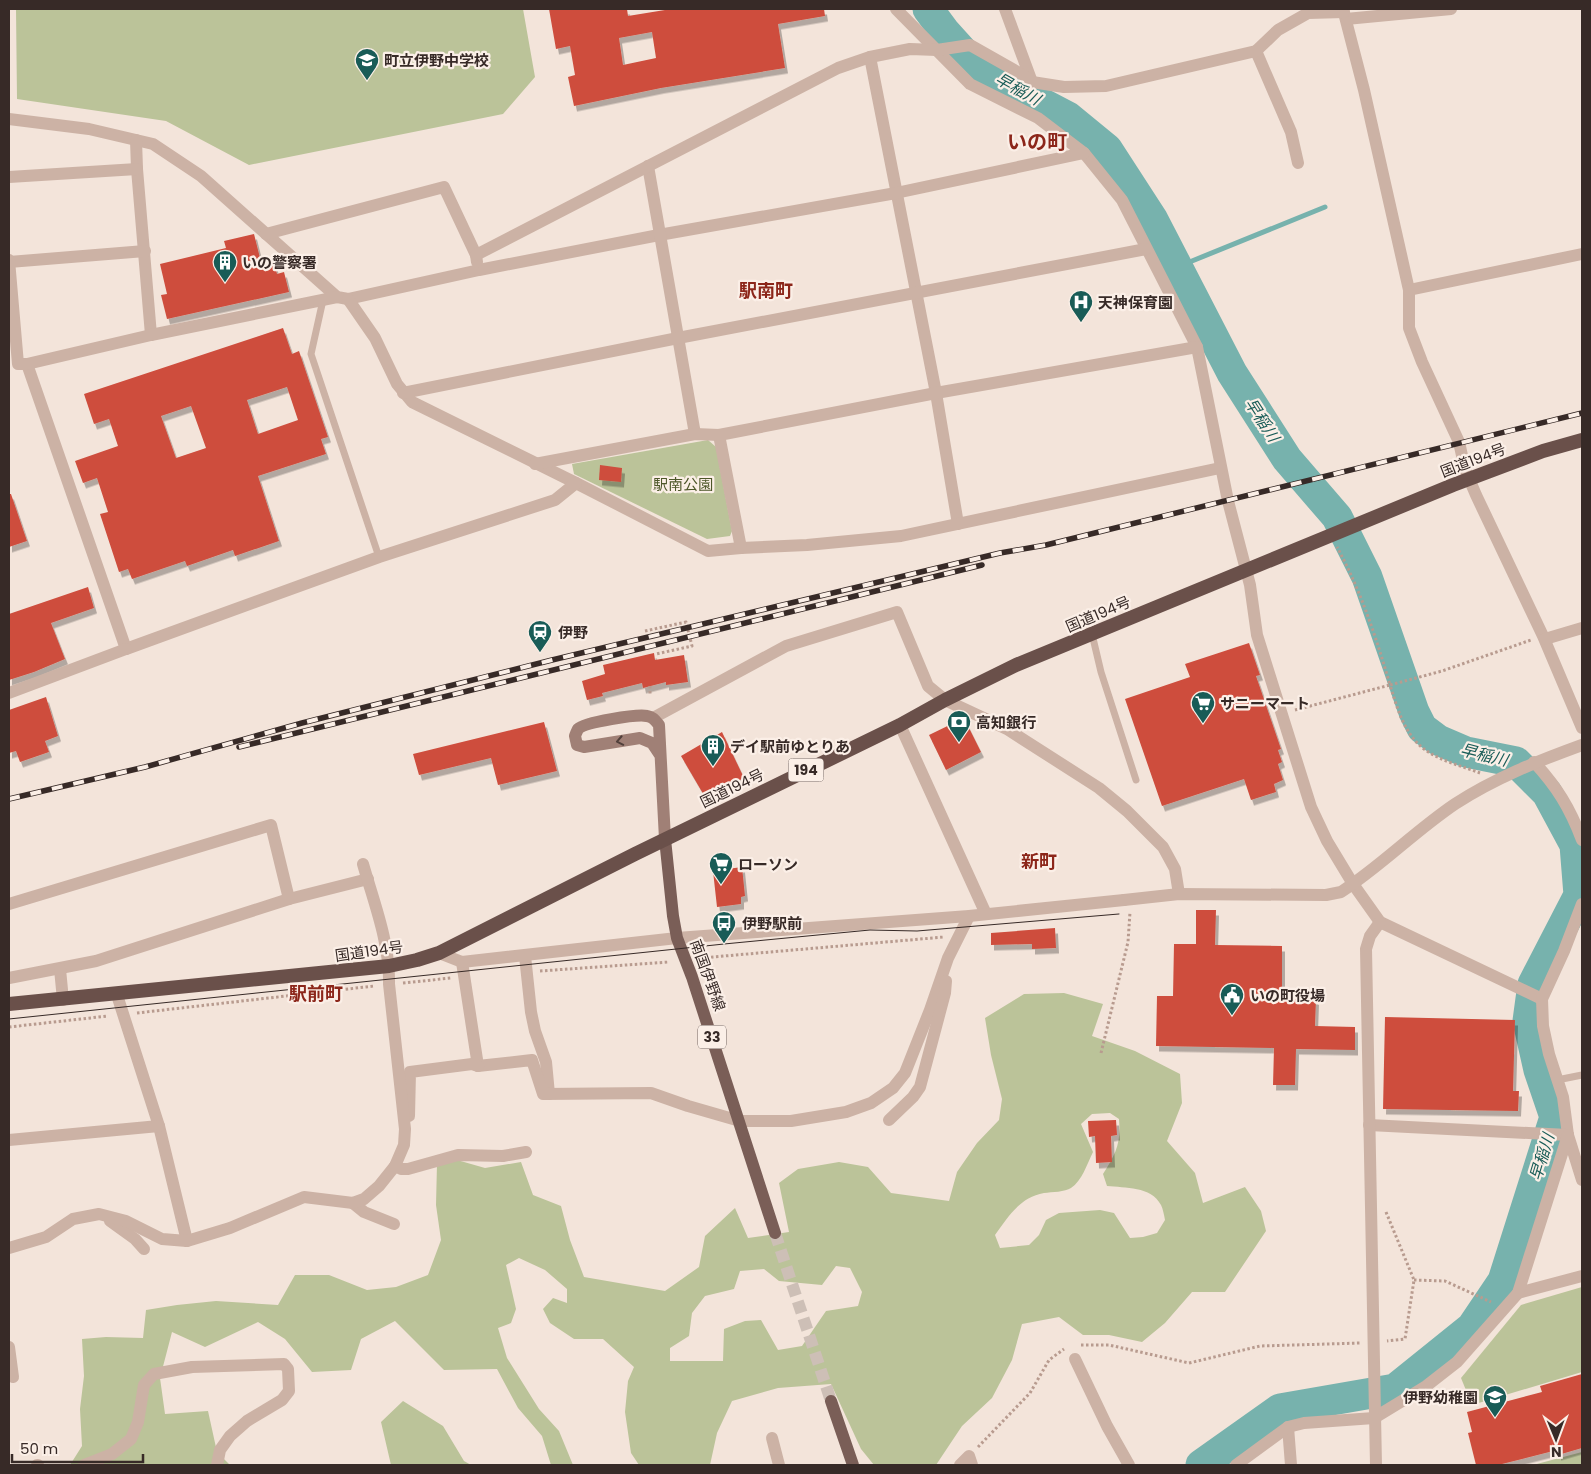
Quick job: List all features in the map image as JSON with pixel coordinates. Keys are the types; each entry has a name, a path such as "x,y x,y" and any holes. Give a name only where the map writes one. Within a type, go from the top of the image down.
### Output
{"highway":[{"name":"国道194号","path":"9,1004 117,995 389,966 439,953 665,839 900,725 944,700 1016,664 1470,478 1543,451 1582,440"}],"main road":[{"path":"660,755 652,743 640,738 584,748 577,745 575,736 579,728 588,724 630,715 646,715 653,718 659,725 665,839"},
{"name":"南国伊野線","path":"665,839 677,938 692,977 775,1232"},
{"path":"831,1401 853,1465"}],"street":[{"path":"896,9 970,84 1038,118 1084,153 1122,200 1197,347 1220,468 1250,585 1257,635 1311,807 1327,841 1354,884 1380,922 1542,999"},
{"path":"1005,9 1032,82"},
{"path":"476,255 838,68 870,58 910,49 937,50 970,45 1023,74 1032,82 1064,88 1106,86 1256,51 1278,30 1308,13 1451,9"},
{"path":"1344,13 1366,99 1409,290 1409,328 1422,362 1459,442 1466,469 1476,495 1544,638 1582,728"},
{"path":"1256,51 1291,132 1298,163"},
{"path":"870,58 936,393 958,524"},
{"path":"9,119 89,129 153,144 201,176 342,298 375,338 403,393 412,402 708,551 806,545 901,536 1220,468"},
{"path":"136,140 151,335"},
{"path":"18,365 151,335 323,300 342,298 659,235 896,193 1084,153"},
{"path":"648,166 695,434"},
{"path":"9,177 137,169"},
{"path":"266,234 444,187 476,255 479,270"},
{"path":"403,393 678,338 1146,249"},
{"path":"126,649 18,365 9,261 145,251"},
{"path":"1409,290 1582,254"},
{"path":"535,464 695,434 719,435 936,393 1197,347"},
{"path":"719,435 741,548"},
{"path":"9,693 379,557 555,500 576,483"},
{"path":"653,718 786,646 897,612 928,686 944,700 1007,729 1099,788 1127,810 1163,847 1176,869 1179,894"},
{"path":"1544,638 1582,628"},
{"path":"900,725 986,914"},
{"path":"439,953 462,962 677,938 969,916 1179,894 1326,895 1340,892 1354,884 1455,805 1497,780 1534,762 1582,745"},
{"path":"1534,762 1554,785 1575,822 1582,840"},
{"path":"9,904 271,825 289,899"},
{"path":"9,1248 46,1236 73,1219 99,1214 126,1221 162,1239 187,1241 230,1228 304,1197 353,1203 364,1198 379,1186 395,1166 404,1145 405,1129 389,984 389,966 385,942 363,864"},
{"path":"9,978 96,961 289,899 368,879"},
{"path":"1582,904 1564,951 1542,999 1543,1026 1563,1097 1568,1135 1582,1180"},
{"path":"405,1129 410,1113 410,1072 472,1064 478,1066 532,1060 543,1094 651,1093 740,1121 791,1122 846,1112 871,1103 893,1088 905,1073 916,1048 948,958 969,916"},
{"path":"1376,1465 1366,949 1370,936 1380,922"},
{"path":"525,956 531,1012 546,1062 549,1094"},
{"path":"889,1120 913,1097 920,1087 945,993 948,958"},
{"path":"462,962 478,1066"},
{"path":"60,969 63,1000"},
{"path":"117,995 159,1126 187,1241"},
{"path":"1369,1125 1568,1135"},
{"path":"9,1140 159,1126"},
{"path":"1236,1465 1288,1427 1304,1423 1374,1418 1425,1387 1457,1362 1518,1293 1568,1135"},
{"path":"395,1166 401,1169 408,1169 458,1155 503,1156 526,1152"},
{"path":"353,1203 364,1212 394,1224"},
{"path":"99,1214 135,1239 144,1249"},
{"path":"1518,1293 1582,1276"},
{"path":"9,1347 13,1377"},
{"path":"1076,1359 1107,1426 1129,1465"},
{"path":"84,1465 112,1454 131,1439 138,1422 144,1385 154,1374 192,1366 284,1364 288,1369 288,1391 282,1400 247,1421 230,1436 220,1450 217,1465"},
{"path":"1288,1427 1291,1465"},
{"path":"772,1438 779,1465"}],"lane":[{"path":"323,300 311,354 379,557"},
{"path":"1092,634 1101,672 1136,780"},
{"path":"1557,1080 1582,1075"}],"path":[{"path":"1330,536 1348,568 1365,606 1378,641 1390,685 1411,736 1423,748 1437,757 1497,780"},
{"path":"645,631 686,622 692,646 656,654"},
{"path":"1282,713 1442,671 1544,638"},
{"path":"650,686 650,696"},
{"path":"1101,1053 1128,942 1128,899"},
{"path":"701,958 959,936"},
{"path":"527,972 669,962"},
{"path":"9,1027 464,977"},
{"path":"1076,1346 1108,1345 1189,1363 1260,1346 1405,1339 1414,1280 1384,1208"},
{"path":"1414,1280 1445,1282 1504,1308"},
{"path":"967,1462 1030,1392 1049,1360 1068,1346"}],"green space":[{"name":"町立伊野中学校","path":"16,9 523,9 535,77 503,114 249,165 166,121 17,99"},
{"name":"駅南公園","path":"708,440 716,447 732,531 730,536 707,539 574,474 572,464"},
{"path":"1064,993 1103,1004 1092,1036 1135,1051 1180,1074 1182,1103 1167,1141 1195,1173 1203,1203 1245,1187 1261,1211 1266,1231 1225,1292 1192,1292 1165,1323 1142,1342 1109,1335 1083,1335 1059,1317 1022,1324 1012,1360 992,1398 962,1426 936,1465 874,1465 861,1449 831,1384 778,1388 732,1401 717,1433 710,1465 639,1465 631,1453 625,1412 628,1381 634,1367 603,1339 574,1339 550,1323 543,1309 553,1298 567,1303 567,1289 545,1270 519,1258 506,1265 516,1309 511,1323 498,1328 507,1358 539,1409 559,1431 573,1465 551,1465 542,1436 518,1408 497,1369 444,1370 395,1321 361,1339 351,1370 312,1372 285,1339 258,1322 205,1347 172,1332 160,1378 165,1414 208,1411 217,1452 230,1465 70,1465 82,1446 80,1409 84,1376 82,1339 106,1337 143,1338 146,1310 216,1301 278,1305 295,1275 329,1275 367,1290 396,1287 428,1275 441,1240 436,1205 437,1164 457,1160 485,1168 521,1162 533,1195 561,1206 570,1240 584,1277 665,1291 699,1267 705,1236 735,1208 748,1238 789,1232 779,1183 798,1169 839,1162 868,1167 891,1193 949,1201 957,1172 977,1143 999,1120 1002,1099 991,1055 985,1018 1024,994","holes":["1110,1113 1119,1119 1119,1135 1114,1154 1103,1174 1107,1186 1137,1189 1151,1194 1157,1199 1162,1207 1165,1220 1157,1233 1130,1238 1114,1213 1100,1210 1059,1213 1046,1220 1039,1235 1029,1245 1000,1248 995,1235 1021,1203 1036,1195 1062,1191 1075,1185 1084,1172 1093,1152 1081,1124 1092,1114","836,1266 850,1268 862,1292 858,1306 826,1311 802,1346 778,1350 761,1320 745,1321 724,1329 723,1361 670,1361 670,1348 689,1336 692,1313 705,1296 734,1289 740,1271 764,1269 779,1281 822,1285"]},
{"path":"1582,1287 1582,1372 1472,1405 1461,1378 1521,1305"},
{"path":"403,1401 443,1426 464,1461 471,1465 391,1465 381,1422"},
{"path":"1582,1452 1582,1465 1533,1465"}],"building":[{"path":"549,9 627,9 628,16 671,9 824,9 825,16 778,24 785,68 661,88 574,106 568,77 575,75 570,46 556,49","holes":["652,32 656,58 623,65 619,38"]},
{"name":"いの警察署","path":"254,234 261,262 273,259 277,274 284,272 289,292 167,319 161,295 167,294 160,264 226,248 224,241"},
{"path":"283,328 292,354 299,351 328,437 321,439 326,454 258,476 279,541 235,556 233,550 187,566 185,561 132,579 128,569 119,572 100,514 108,512 97,478 83,483 75,461 118,446 109,419 94,424 84,394","holes":["287,387 298,420 258,434 247,400","191,406 206,448 176,458 161,416"]},
{"path":"600,465 622,468 621,482 599,480"},
{"path":"9,494 11,494 27,541 9,547"},
{"path":"88,587 94,608 51,623 65,659 9,680 9,614"},
{"name":"サニーマート","path":"1249,643 1260,675 1256,676 1281,749 1278,750 1282,762 1278,764 1283,780 1274,784 1276,792 1251,800 1244,779 1162,806 1125,699 1190,677 1185,664"},
{"path":"654,653 655,660 684,655 688,682 666,685 666,682 643,688 642,683 602,693 603,696 587,700 582,681 605,674 603,665"},
{"path":"46,697 58,736 45,741 49,752 20,762 16,751 9,753 9,710"},
{"name":"高知銀行","path":"964,718 981,752 946,770 929,735"},
{"path":"544,722 557,771 498,785 491,758 419,775 413,754"},
{"name":"デイ駅前ゆとりあ","path":"722,732 744,778 705,797 681,756"},
{"path":"742,867 745,896 741,897 741,904 717,907 713,871"},
{"path":"1196,910 1216,910 1215,945 1282,946 1282,998 1316,999 1315,1026 1355,1027 1355,1050 1296,1049 1295,1085 1273,1085 1274,1048 1156,1046 1157,996 1173,996 1174,944 1196,944"},
{"path":"1055,928 1056,948 1032,949 1032,944 991,945 991,933"},
{"path":"1385,1017 1515,1020 1513,1091 1519,1091 1518,1111 1383,1109"},
{"path":"1116,1120 1117,1135 1111,1136 1112,1162 1096,1163 1095,1136 1089,1137 1088,1121"},
{"path":"1582,1374 1582,1448 1558,1455 1557,1450 1498,1465 1476,1465 1468,1433 1472,1432 1467,1412 1542,1392 1540,1386"}],"waterway":[{"name":"早稲川","path":"928,9 945,32 973,63 1007,85 1068,117 1107,149 1153,220 1232,373 1287,459 1337,517 1367,577 1414,712 1422,728 1438,740 1466,752 1516,762 1547,793 1575,845 1579,895 1533,984 1528,1021 1539,1070 1555,1117 1503,1281 1472,1327 1395,1389 1280,1409 1201,1465"},
{"path":"1192,261 1325,207"}],"tunnel":[{"path":"775,1233 831,1401"}],"tram line":[{"path":"9,1019 870,930 917,931 1119,914"}],"railway":[{"path":"9,799 145,767 302,723 552,660 1000,553 1046,545 1582,413"},
{"path":"239,747 982,565"}],"place":[{"name":"町立伊野中学校","path":"367,81"},
{"name":"いの警察署","path":"225,283"},
{"name":"天神保育園","path":"1081,323"},
{"name":"伊野","path":"540,653"},
{"name":"サニーマート","path":"1203,724"},
{"name":"高知銀行","path":"959,743"},
{"name":"デイ駅前ゆとりあ","path":"713,767"},
{"name":"ローソン","path":"721,885"},
{"name":"伊野駅前","path":"724,944"},
{"name":"いの町役場","path":"1232,1016"},
{"name":"伊野幼稚園","path":"1495,1418"}],"district":[{"name":"いの町","path":"1037,142"},
{"name":"駅南町","path":"766,290"},
{"name":"新町","path":"1039,861"},
{"name":"駅前町","path":"316,993"}]}
